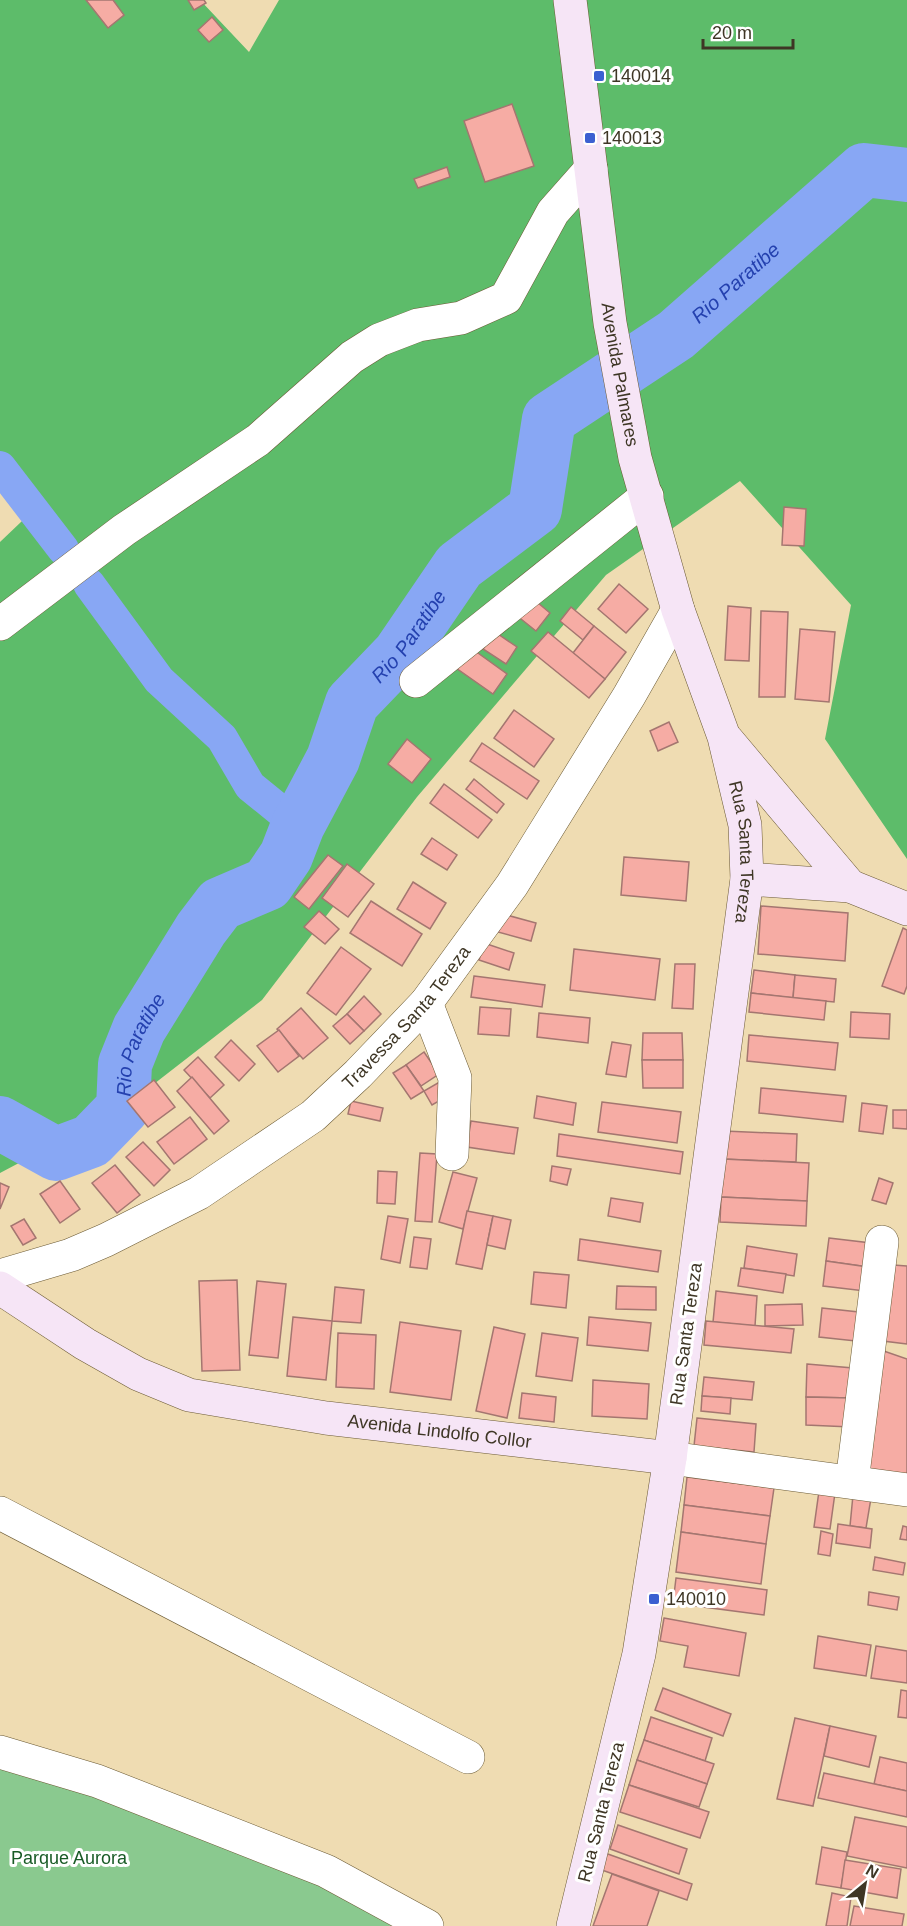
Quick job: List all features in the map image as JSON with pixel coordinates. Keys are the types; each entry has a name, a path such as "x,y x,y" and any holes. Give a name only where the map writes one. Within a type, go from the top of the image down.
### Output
{"main road":[{"name":"Avenida Palmares","path":"570,0 614,340 635,458 678,610 724,737"},
{"name":"Rua Santa Tereza","path":"573,1926 639,1654 670,1458 747,879 745,825 724,737"},
{"path":"724,737 850,885"},
{"path":"747,879 850,885 907,909"},
{"name":"Avenida Lindolfo Collor","path":"0,1288 85,1344 138,1374 189,1395 326,1418 670,1458"}],"street":[{"path":"0,624 124,530 258,440 352,357 370,346 418,325 461,318 506,298 553,212 591,169"},
{"path":"416,681 646,496"},
{"name":"Travessa Santa Tereza","path":"0,1276 71,1255 106,1240 218,1180 313,1116 426,1003 512,885 629,696 678,610"},
{"path":"426,1003 455,1078 452,1154"},
{"path":"852,1482 882,1242"},
{"name":"Avenida Lindolfo Collor","path":"670,1458 907,1490"},
{"path":"0,1513 468,1757"},
{"path":"0,1752 97,1781 326,1871 427,1926"}],"green space":[{"path":"0,0 200,0 249,52 279,0 907,0 907,859 825,739 851,605 740,481 606,575 417,797 262,1000 123,1108 0,1173 0,542 42,502 0,452"},
{"name":"Parque Aurora","path":"0,1767 98,1795 322,1881 399,1926 0,1926"}],"building":[{"path":"86,0 113,0 124,15 108,28"},
{"path":"188,0 204,0 206,3 194,10"},
{"path":"212,17 223,30 209,42 198,30"},
{"path":"512,104 534,166 485,182 464,121"},
{"path":"447,167 450,177 418,188 414,179"},
{"path":"784,507 806,509 804,546 782,545"},
{"path":"619,584 648,609 626,633 598,609"},
{"path":"531,597 550,613 536,631 516,615"},
{"path":"728,606 751,608 749,661 725,660"},
{"path":"571,607 594,626 583,640 560,621"},
{"path":"761,611 788,612 785,697 759,697"},
{"path":"594,626 626,652 605,679 573,653"},
{"path":"800,629 835,632 829,702 795,699"},
{"path":"495,632 517,647 506,664 483,649"},
{"path":"548,632 605,679 589,698 531,651"},
{"path":"471,648 507,674 493,694 456,668"},
{"path":"514,710 554,739 534,767 494,738"},
{"path":"669,722 678,742 658,751 650,731"},
{"path":"407,739 431,759 412,783 388,764"},
{"path":"482,743 539,781 527,799 470,761"},
{"path":"474,779 504,804 497,813 466,789"},
{"path":"444,784 492,820 478,838 430,803"},
{"path":"432,838 457,855 447,870 421,854"},
{"path":"328,855 343,866 309,909 294,897"},
{"path":"624,857 689,862 686,901 621,895"},
{"path":"347,864 374,884 348,917 322,898"},
{"path":"413,882 446,903 430,929 397,909"},
{"path":"371,901 422,934 402,966 350,933"},
{"path":"761,906 848,913 845,961 758,954"},
{"path":"319,911 339,929 325,944 304,927"},
{"path":"503,914 536,923 531,941 498,932"},
{"path":"903,928 907,930 907,986 904,994 882,986"},
{"path":"484,943 514,953 509,970 479,960"},
{"path":"341,947 371,969 336,1015 307,993"},
{"path":"574,949 660,959 655,1000 570,990"},
{"path":"675,964 695,964 693,1009 672,1008"},
{"path":"754,970 795,975 793,998 751,993"},
{"path":"795,975 836,979 834,1002 793,998"},
{"path":"474,976 545,985 542,1007 471,997"},
{"path":"751,993 826,1001 824,1020 749,1012"},
{"path":"364,996 381,1014 364,1031 347,1014"},
{"path":"480,1007 511,1009 509,1036 478,1034"},
{"path":"301,1008 328,1038 303,1059 277,1029"},
{"path":"851,1012 890,1014 889,1039 850,1037"},
{"path":"539,1013 590,1018 588,1043 537,1037"},
{"path":"347,1014 364,1031 350,1044 333,1026"},
{"path":"279,1030 299,1056 278,1072 257,1046"},
{"path":"643,1033 682,1033 683,1060 642,1060"},
{"path":"749,1035 838,1043 835,1070 747,1061"},
{"path":"231,1040 255,1064 239,1081 215,1057"},
{"path":"612,1042 631,1045 626,1077 606,1074"},
{"path":"424,1052 439,1074 421,1086 406,1065"},
{"path":"198,1057 224,1085 210,1098 184,1070"},
{"path":"642,1060 683,1060 683,1088 643,1088"},
{"path":"406,1065 424,1091 411,1099 393,1073"},
{"path":"192,1077 229,1121 214,1134 177,1091"},
{"path":"154,1080 175,1107 148,1127 127,1101"},
{"path":"443,1080 451,1094 432,1105 424,1091"},
{"path":"761,1088 846,1096 843,1122 759,1113"},
{"path":"537,1096 576,1103 573,1125 534,1118"},
{"path":"351,1101 383,1108 380,1121 348,1114"},
{"path":"602,1102 681,1112 677,1143 598,1132"},
{"path":"862,1103 887,1106 883,1134 859,1131"},
{"path":"893,1110 907,1110 907,1129 893,1128"},
{"path":"190,1117 207,1139 174,1164 157,1142"},
{"path":"471,1121 518,1128 514,1154 467,1147"},
{"path":"724,1131 797,1134 796,1162 723,1159"},
{"path":"559,1134 683,1152 680,1174 557,1156"},
{"path":"143,1142 170,1170 154,1186 126,1157"},
{"path":"420,1153 437,1154 432,1222 415,1221"},
{"path":"723,1159 809,1163 807,1201 721,1197"},
{"path":"115,1165 140,1195 117,1213 92,1183"},
{"path":"552,1166 571,1169 567,1185 550,1181"},
{"path":"378,1171 397,1172 395,1204 377,1203"},
{"path":"453,1172 477,1178 463,1229 439,1222"},
{"path":"879,1178 893,1183 886,1204 872,1200"},
{"path":"60,1181 80,1209 60,1223 40,1194"},
{"path":"0,1183 9,1187 0,1209"},
{"path":"721,1197 807,1201 806,1226 720,1222"},
{"path":"611,1198 643,1203 640,1222 608,1216"},
{"path":"467,1211 493,1216 482,1269 456,1264"},
{"path":"388,1216 408,1219 400,1263 381,1259"},
{"path":"493,1216 511,1220 505,1249 487,1245"},
{"path":"24,1219 36,1238 23,1245 11,1226"},
{"path":"414,1237 431,1239 427,1269 410,1267"},
{"path":"829,1238 871,1243 868,1267 826,1261"},
{"path":"580,1239 661,1251 658,1272 578,1260"},
{"path":"747,1246 797,1254 794,1276 744,1268"},
{"path":"826,1261 868,1267 865,1291 823,1286"},
{"path":"893,1265 907,1266 907,1344 883,1341"},
{"path":"741,1268 786,1274 783,1293 738,1286"},
{"path":"534,1272 569,1275 566,1308 531,1304"},
{"path":"237,1280 240,1370 202,1371 199,1281"},
{"path":"257,1281 286,1284 278,1358 249,1355"},
{"path":"617,1286 656,1287 656,1310 616,1309"},
{"path":"335,1287 364,1290 361,1323 332,1321"},
{"path":"716,1291 757,1296 755,1326 713,1322"},
{"path":"802,1304 803,1325 765,1326 765,1305"},
{"path":"822,1308 868,1313 865,1342 819,1337"},
{"path":"293,1317 332,1321 326,1380 287,1376"},
{"path":"589,1317 651,1323 648,1351 587,1345"},
{"path":"706,1321 794,1329 791,1353 704,1345"},
{"path":"400,1322 461,1331 451,1400 390,1392"},
{"path":"494,1327 525,1334 507,1418 476,1411"},
{"path":"338,1333 376,1335 374,1389 336,1387"},
{"path":"542,1333 578,1338 572,1381 536,1376"},
{"path":"878,1349 907,1359 907,1480 867,1475"},
{"path":"807,1364 853,1368 851,1398 806,1397"},
{"path":"704,1377 754,1382 752,1400 702,1396"},
{"path":"593,1380 649,1384 647,1419 592,1416"},
{"path":"522,1393 556,1397 554,1422 519,1418"},
{"path":"702,1396 731,1398 730,1414 701,1411"},
{"path":"806,1397 851,1398 851,1427 806,1425"},
{"path":"697,1418 756,1424 754,1452 694,1446"},
{"path":"687,1477 774,1488 770,1516 684,1505"},
{"path":"819,1491 835,1493 830,1529 814,1527"},
{"path":"853,1495 871,1498 866,1528 850,1526"},
{"path":"684,1505 770,1516 766,1544 681,1532"},
{"path":"838,1524 872,1529 870,1548 836,1543"},
{"path":"903,1526 907,1527 907,1540 900,1539"},
{"path":"821,1531 833,1534 830,1556 818,1554"},
{"path":"681,1532 766,1544 761,1584 676,1572"},
{"path":"875,1557 905,1563 903,1575 873,1570"},
{"path":"676,1578 767,1590 764,1615 673,1603"},
{"path":"869,1592 899,1597 897,1610 868,1605"},
{"path":"664,1618 746,1633 739,1676 684,1667 688,1646 660,1641"},
{"path":"818,1636 871,1645 866,1676 814,1668"},
{"path":"876,1646 907,1651 907,1683 871,1678"},
{"path":"663,1688 731,1714 723,1736 655,1710"},
{"path":"901,1690 907,1691 907,1718 898,1717"},
{"path":"651,1717 712,1738 705,1761 644,1740"},
{"path":"795,1718 830,1726 813,1806 777,1799"},
{"path":"830,1726 876,1736 869,1767 824,1756"},
{"path":"644,1740 714,1764 707,1784 637,1760"},
{"path":"880,1757 907,1763 907,1791 874,1784"},
{"path":"637,1760 707,1784 699,1807 629,1785"},
{"path":"824,1773 907,1791 907,1817 818,1798"},
{"path":"629,1785 709,1812 700,1838 620,1812"},
{"path":"855,1817 907,1827 907,1868 847,1856"},
{"path":"618,1825 687,1849 679,1874 610,1849"},
{"path":"822,1847 847,1852 841,1888 816,1884"},
{"path":"605,1853 692,1884 687,1900 599,1869"},
{"path":"845,1860 901,1869 897,1898 841,1888"},
{"path":"612,1874 659,1891 647,1926 593,1926"},
{"path":"832,1893 851,1897 847,1926 826,1926"},
{"path":"854,1906 904,1914 902,1926 850,1926"}],"waterway":[{"name":"Rio Paratibe","path":"0,1123 56,1154 91,1141 123,1108 125,1064 139,1029 201,929 220,904 267,884 286,856 298,825 333,759 352,703 399,654 459,566 535,509 549,419 676,335 864,170 907,175"},
{"path":"0,467 63,549"},
{"path":"89,584 159,680 222,738 250,786 298,825"}],"place":[{"name":"140014","path":"599,76"},
{"name":"140013","path":"590,138"},
{"name":"140010","path":"654,1599"}]}
